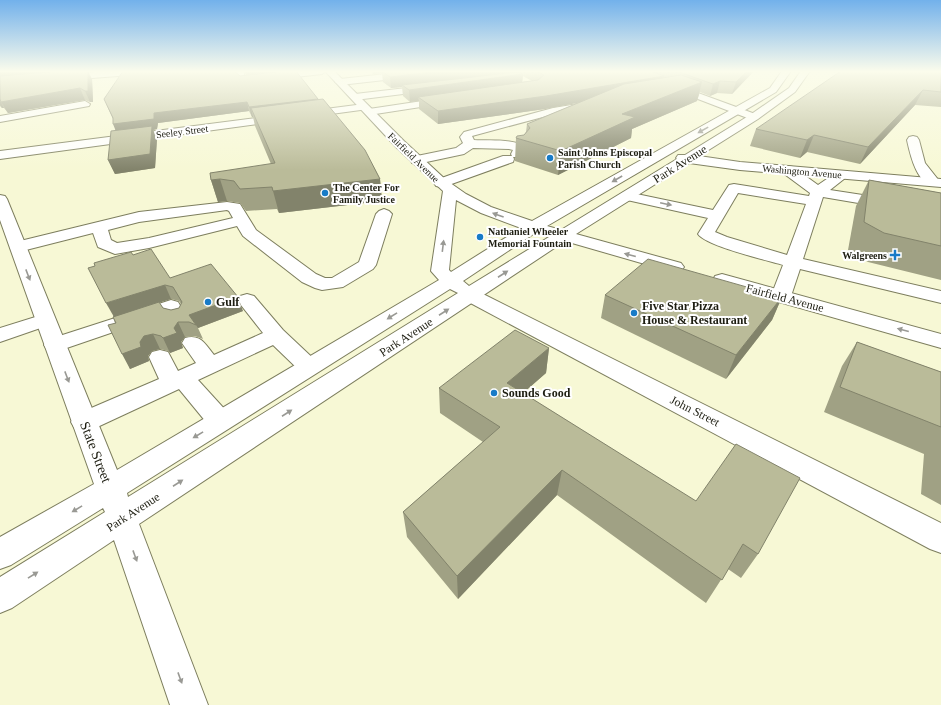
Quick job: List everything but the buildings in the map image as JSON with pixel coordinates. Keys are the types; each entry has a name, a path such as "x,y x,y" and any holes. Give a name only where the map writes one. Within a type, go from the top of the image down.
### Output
{"main road":[{"path":"0,119 85,104"},
{"name":"Fairfield Avenue","path":"362,104 417,160 446,186 486,210 562,236 941,341"},
{"name":"Seeley Street","path":"0,155 410,104"},
{"path":"470,144 466,137 468,134 553,111 594,104"},
{"path":"718,104 754,118"},
{"name":"Park Avenue","path":"0,596 220,422 450,281 533,227 749,104"},
{"name":"Park Avenue","path":"0,554 116,504 470,295 562,236 754,118 773,104"},
{"path":"913,140 919,164 937,183"},
{"path":"417,160 460,151 470,144 511,145 521,149 512,156 446,186"},
{"name":"Washington Avenue","path":"663,152 687,159 788,170 937,183"},
{"path":"788,170 817,196"},
{"path":"781,296 817,196 842,175"},
{"name":"Fairfield Avenue","path":"446,186 440,271 450,281"},
{"path":"941,212 817,196 734,188 706,234 793,262 941,296"},
{"path":"627,196 717,214"},
{"name":"State Street","path":"0,200 54,345 116,504 190,705"},
{"path":"18,247 139,217 227,206 236,207 249,233 309,278 322,284 329,284 336,283 367,265 384,214"},
{"path":"99,227 104,243 115,248 149,243 243,220"},
{"name":"John Street","path":"450,281 470,295 941,539"},
{"path":"247,300 276,335 309,367"},
{"path":"54,345 144,322 171,306 177,317"},
{"path":"0,334 45,320"},
{"path":"84,422 178,381 276,335"},
{"path":"193,344 210,366"},
{"path":"160,357 178,381 220,422"}],"place":[{"name":"Saint Johns Episcopal Parish Church","path":"550,158"},
{"name":"The Center For Family Justice","path":"325,193"},
{"name":"Nathaniel Wheeler Memorial Fountain","path":"480,237"},
{"name":"Walgreens","path":"895,255"},
{"name":"Gulf","path":"208,302"},
{"name":"Five Star Pizza House & Restaurant","path":"634,313"},
{"name":"Sounds Good","path":"494,393"}]}
